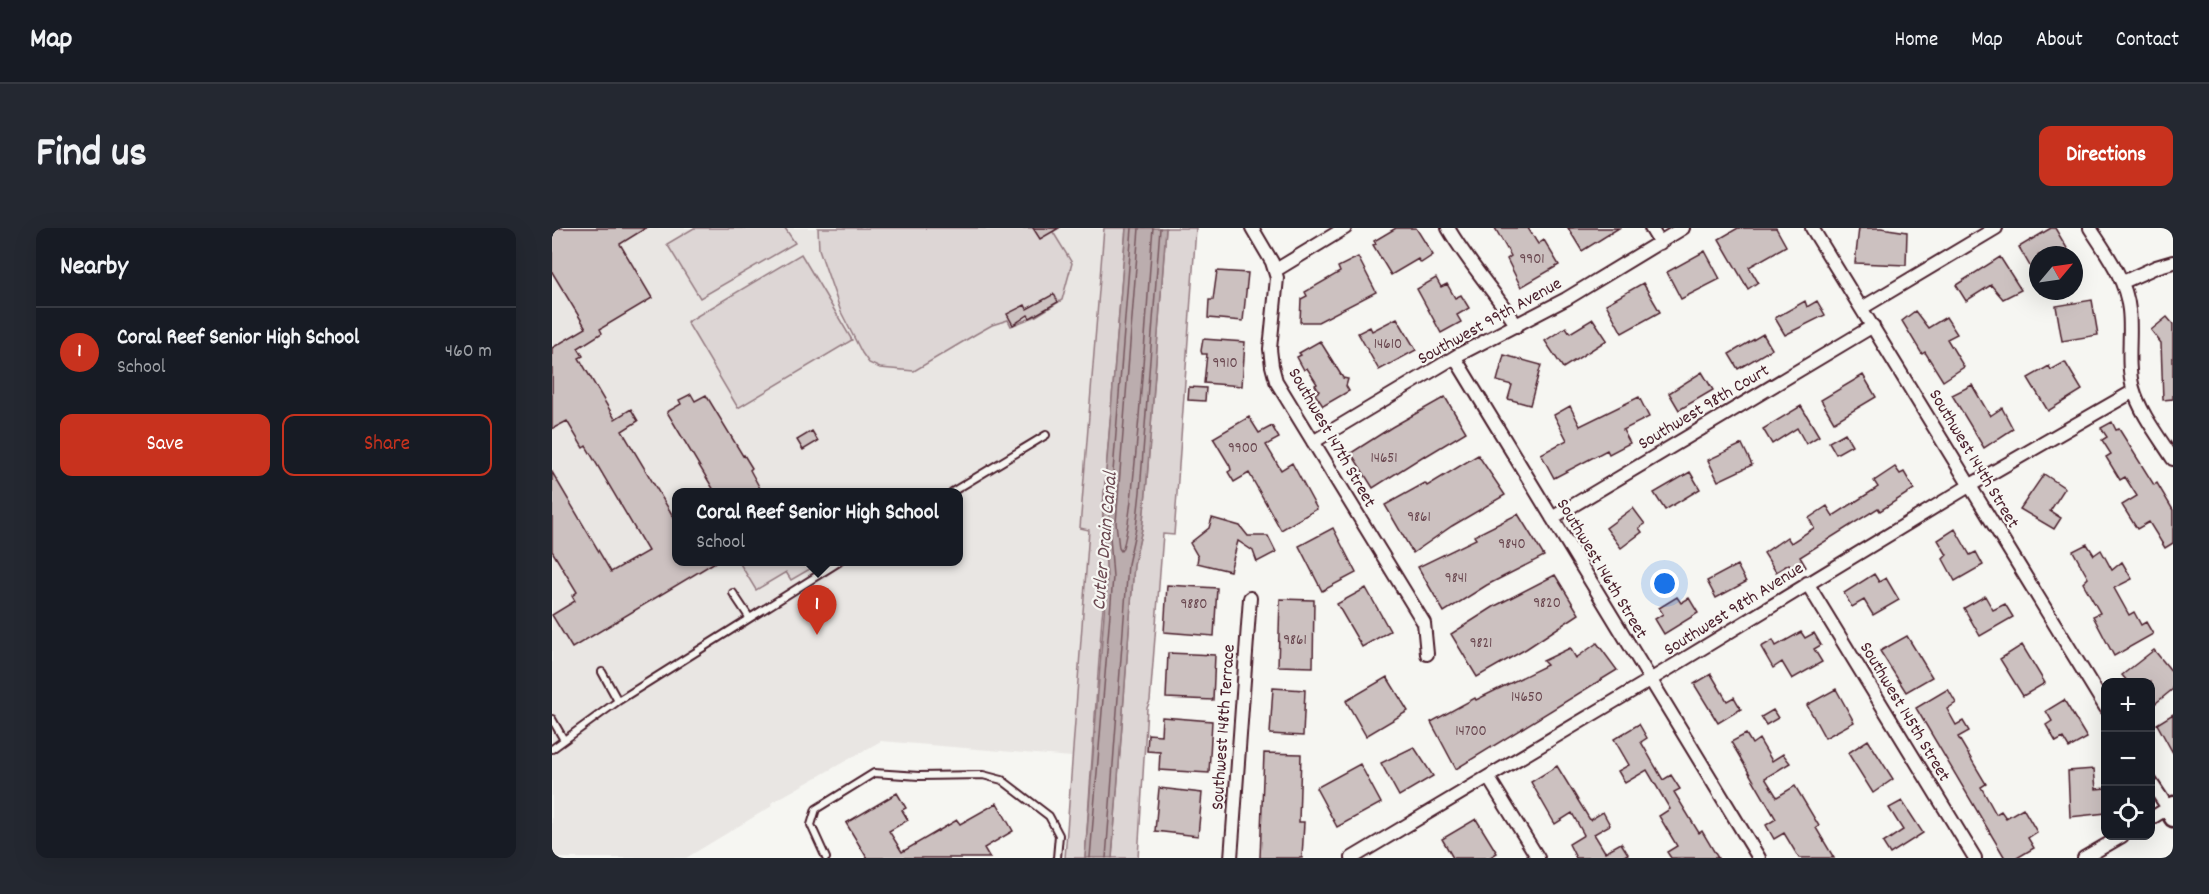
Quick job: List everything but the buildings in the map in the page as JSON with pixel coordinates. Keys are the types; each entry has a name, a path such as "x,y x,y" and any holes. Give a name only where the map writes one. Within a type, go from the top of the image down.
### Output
{"street":[{"name":"Southwest 147th Street","path":"1252,228 1277,278 1270,349 1272,366 1280,388 1424,623 1427,654"},
{"path":"1275,270 1345,228"},
{"path":"1448,228 1471,265 1505,308 1516,326"},
{"path":"1651,228 1660,243"},
{"name":"Southwest 99th Avenue","path":"1313,442 1683,228"},
{"name":"Southwest 144th Street","path":"1812,228 2101,700"},
{"path":"1862,308 1996,228"},
{"path":"2090,228 2123,282 2129,309 2130,374 2133,391 2173,459"},
{"path":"2123,282 2173,262"},
{"name":"Southwest 98th Court","path":"1552,518 1873,326"},
{"name":"Southwest 146th Street","path":"1455,358 1759,858"},
{"name":"Southwest 98th Avenue","path":"1352,858 1969,486 2133,391"},
{"name":"Southwest 145th Street","path":"1807,583 1975,858"},
{"name":"Southwest 148th Terrace","path":"1231,858 1250,598"},
{"path":"1488,777 1538,858"},
{"path":"2154,786 2171,810 2155,817"},
{"path":"2084,858 2115,840"}],"lane":[{"path":"959,488 1046,435"},
{"path":"552,749 618,700 831,566"},
{"path":"733,593 748,617"},
{"path":"602,672 618,700"},
{"path":"552,719 564,740"},
{"path":"826,858 811,825 816,809 874,773 919,776 983,775 1002,780 1049,816 1059,836 1057,858"}],"shaded area":[{"path":"552,228 1104,228 1080,528 1089,529 1072,757 881,741 771,803 772,806 686,858 552,858"},
{"path":"694,228 785,228 795,243 700,298 667,244"},
{"path":"818,228 1054,228 1053,232 1072,263 1062,300 1036,316 1011,326 1008,320 992,325 914,371 880,368 869,363 862,353 841,312 819,249"},
{"path":"1104,228 1126,228 1103,508 1107,576 1085,858 1065,858 1089,530 1080,528"},
{"path":"1166,228 1196,228 1174,535 1163,534 1150,701 1147,708 1138,858 1112,858 1134,564 1142,529 1146,492"},
{"path":"801,254 852,340 738,408 687,322"},
{"path":"741,566 815,566 791,580 786,572 756,590"}],"water":[{"path":"1126,228 1166,228 1146,492 1142,529 1134,564 1112,858 1085,858 1107,576 1103,508"}],"place":[{"name":"Coral Reef Senior High School","path":"817,635"}],"water label":[{"name":"Cutler Drain Canal","path":"1103,541"}]}
